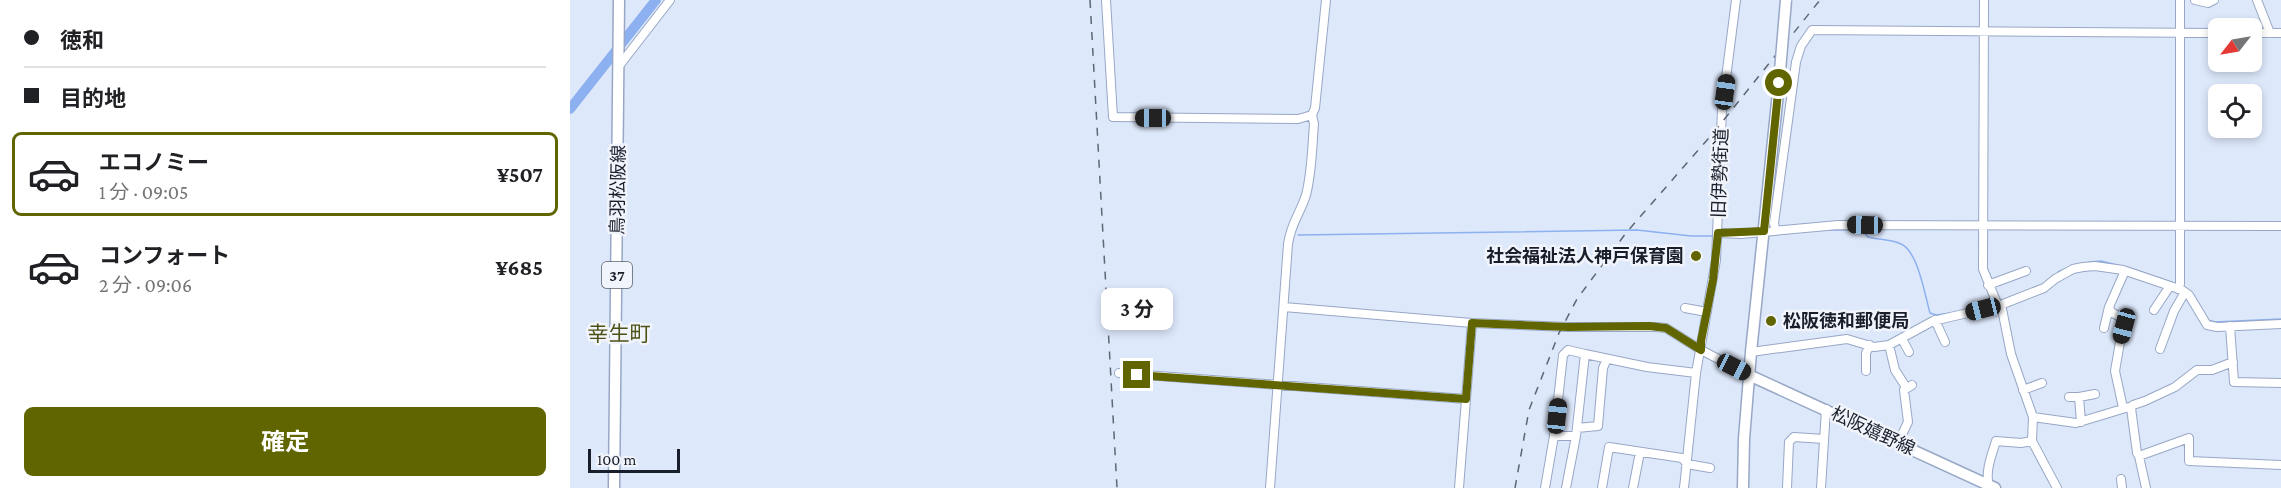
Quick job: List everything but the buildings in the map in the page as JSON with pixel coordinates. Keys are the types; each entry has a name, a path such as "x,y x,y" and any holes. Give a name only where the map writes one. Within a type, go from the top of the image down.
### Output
{"main road":[{"name":"鳥羽松阪線","path":"614,488 619,0"},
{"path":"1743,488 1744,440 1751,376 1751,352 1769,230 1786,0"},
{"name":"松阪嬉野線","path":"1751,376 1991,487"}],"street":[{"path":"619,64 670,0"},
{"path":"1106,0 1113,117 1298,119 1312,115"},
{"path":"1270,488 1291,228 1305,199 1310,181 1314,124 1312,115 1315,108 1326,0"},
{"name":"旧伊勢街道","path":"1684,488 1696,373 1716,260 1722,109 1736,0"},
{"path":"1984,0 1983,269 1988,285 1998,306 2002,309 2012,354 2033,417 2032,441 2057,488"},
{"path":"2160,349 2174,311 2178,289 2180,0"},
{"path":"2195,0 2208,3 2214,0"},
{"path":"2257,0 2270,33"},
{"path":"1769,230 1796,62 1801,46 1812,30 2208,33"},
{"path":"2262,33 2281,33"},
{"path":"1718,233 1984,226 2281,226"},
{"path":"1751,352 1847,339 1870,345 1889,345 1935,320 1998,306 2044,288 2073,269 2095,266 2123,270 2178,289 2189,295 2207,325 2281,324"},
{"path":"2104,328 2109,307 2124,273 2123,270"},
{"path":"1988,285 2026,271"},
{"path":"2154,310 2178,289"},
{"path":"1284,307 1472,323 1666,328 1701,350 1751,376"},
{"path":"2109,307 2111,312 2124,319 2115,371 2128,408 2130,430 2146,488"},
{"path":"1685,308 1707,312"},
{"path":"1935,320 1945,342"},
{"path":"1459,488 1472,323"},
{"path":"2230,326 2234,382 2281,383"},
{"path":"1902,339 1909,352"},
{"path":"1866,371 1866,353 1870,345"},
{"path":"1889,345 1895,370 1908,385 1904,390 1908,422 1898,443"},
{"path":"1545,488 1554,436 1563,355 1568,350 1647,367 1696,373"},
{"path":"1566,488 1576,432 1585,354"},
{"path":"1554,436 1598,426 1603,368 1606,359"},
{"path":"2033,417 2081,422 2145,402 2175,387 2197,370 2212,370 2233,362"},
{"path":"1119,373 1466,399"},
{"path":"2024,390 2042,383"},
{"path":"2069,398 2096,394"},
{"path":"2079,397 2081,422"},
{"path":"1821,488 1826,409"},
{"path":"2102,415 2109,425"},
{"path":"1787,488 1789,442 1794,437 1824,439"},
{"path":"2139,456 2189,438 2189,461 2281,465"},
{"path":"1991,487 1988,465 1996,441 2021,443 2032,441"},
{"path":"1602,488 1609,447 1682,458 1687,464 1710,468"},
{"path":"1633,488 1640,452"}],"waterway":[{"path":"570,109 656,0"},
{"path":"1298,235 1637,230 1714,236"},
{"path":"1829,230 1862,230 1868,237 1893,241 1907,248 1916,264 1930,313 1936,315 1951,313"},
{"path":"2089,262 2101,261 2117,265"},
{"path":"2127,267 2174,283"},
{"path":"2058,272 2067,268"},
{"path":"2184,287 2192,293"},
{"path":"2208,320 2215,322 2281,319"}],"railway":[{"path":"1090,0 1117,488"},
{"path":"1515,488 1529,410 1559,333 1577,299 1626,233 1714,132 1820,0"}],"place":[{"name":"社会福祉法人神戸保育園","path":"1696,256"},
{"name":"松阪徳和郵便局","path":"1771,321"}],"district":[{"name":"幸生町","path":"619,334"}],"route":[{"path":"1137,375 1466,399 1472,323 1666,328 1701,350 1716,260 1718,233 1741,234 1764,231 1779,83"}]}
